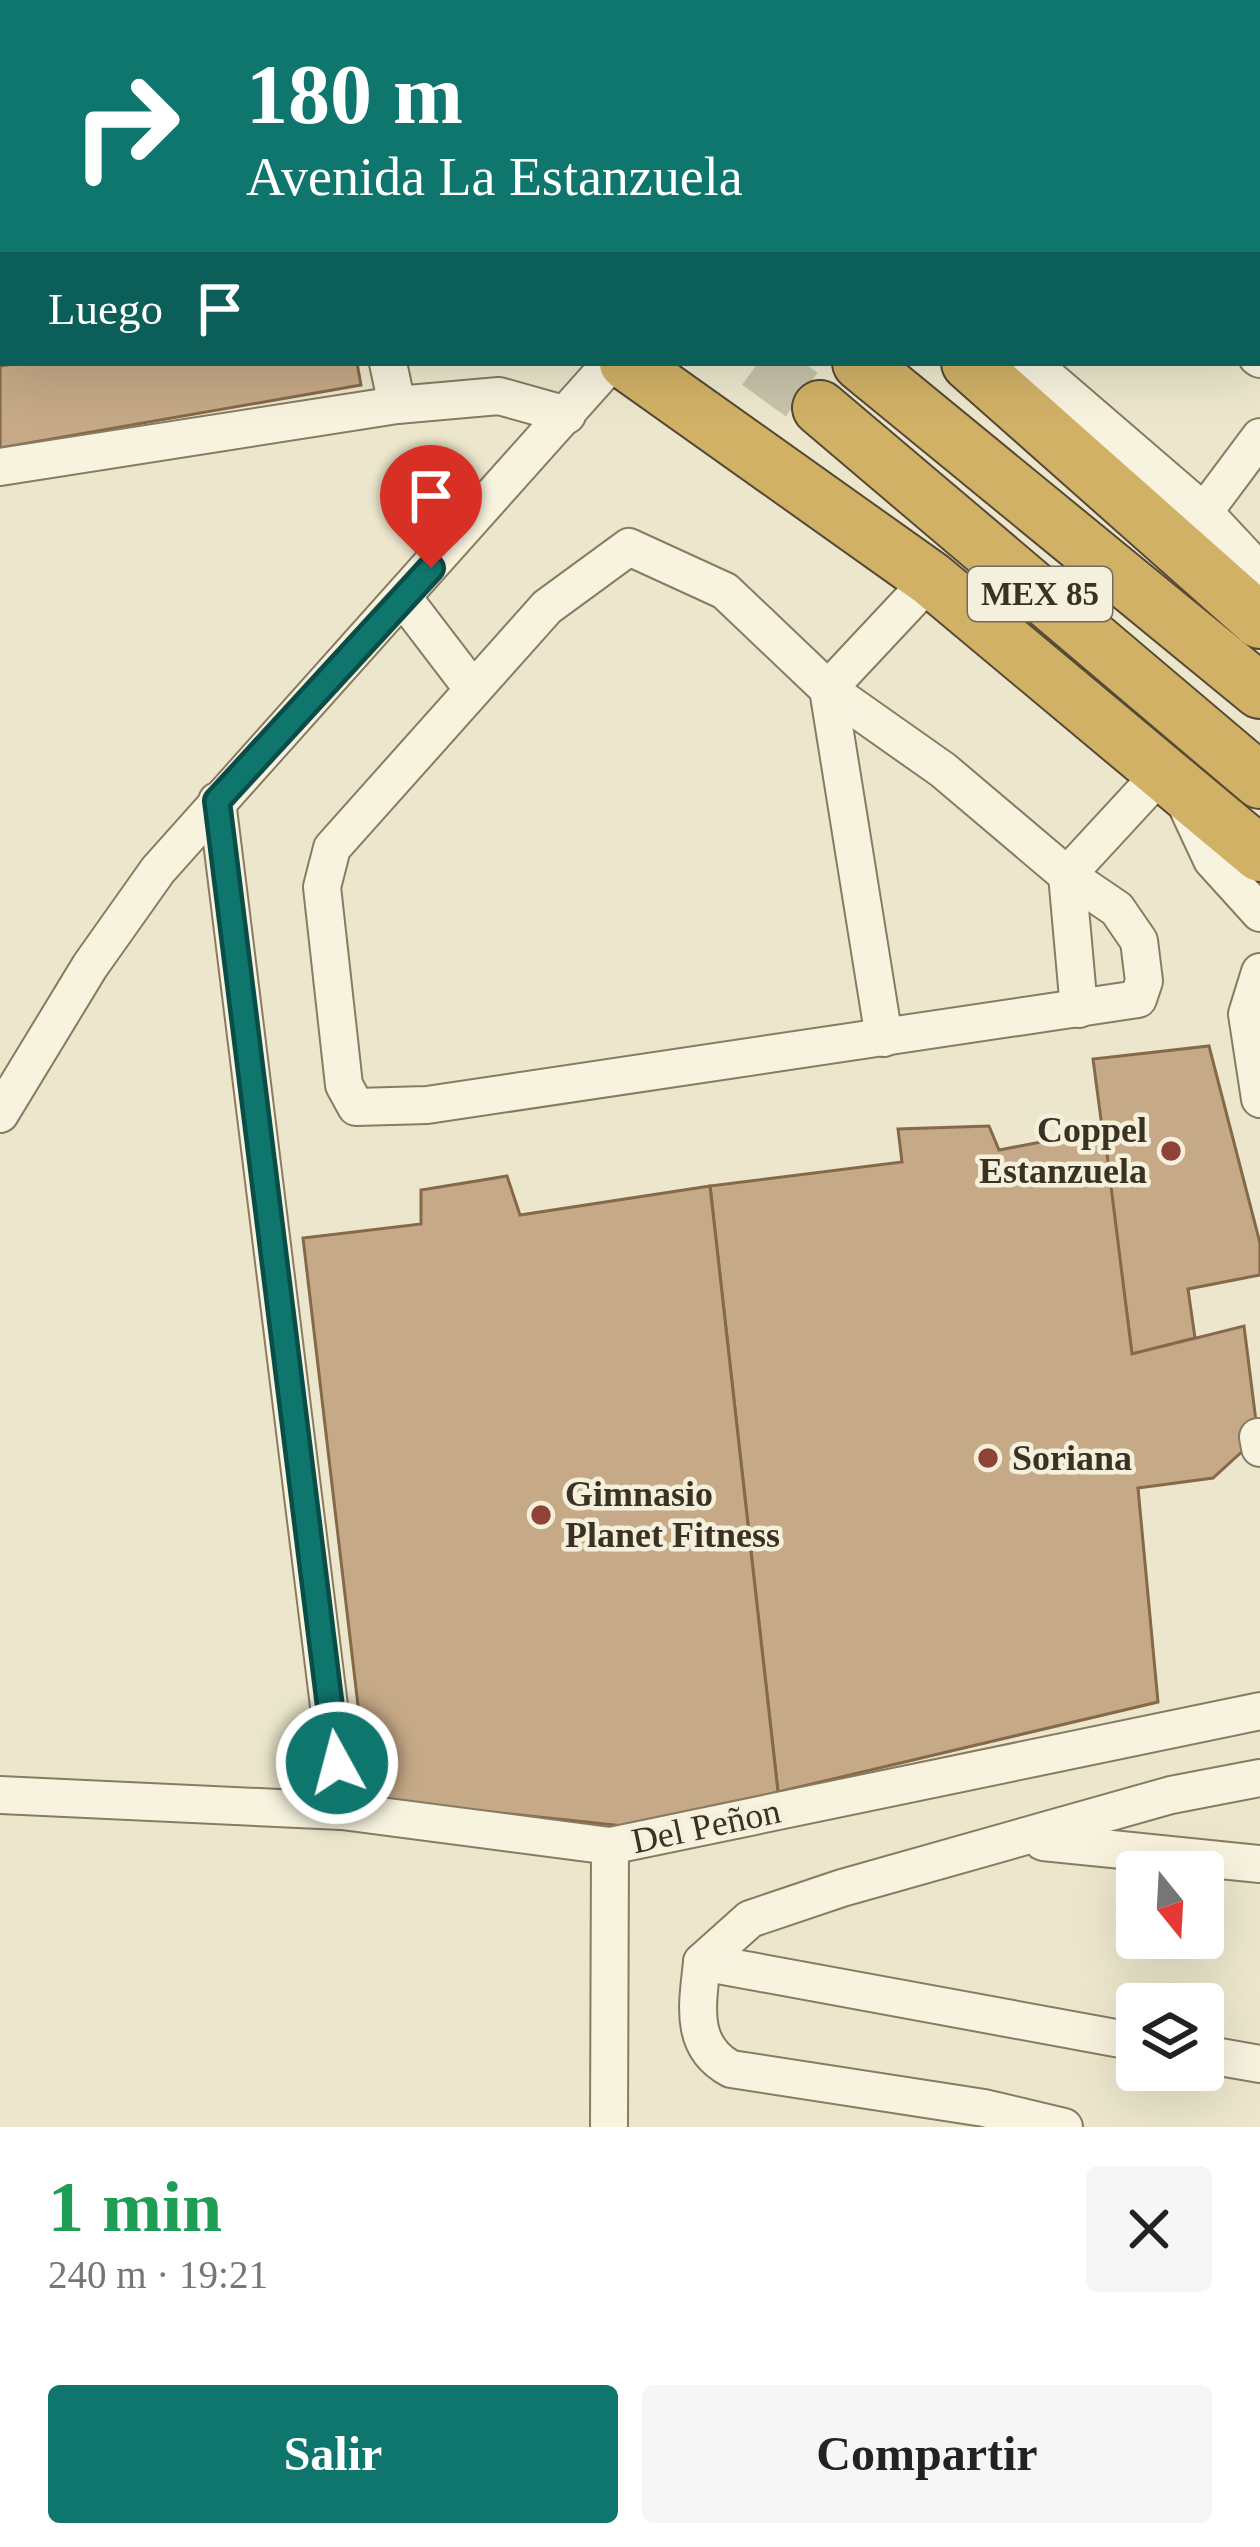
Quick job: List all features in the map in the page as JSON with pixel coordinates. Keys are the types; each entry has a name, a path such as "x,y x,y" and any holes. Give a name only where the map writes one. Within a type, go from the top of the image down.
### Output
{"highway":[{"path":"700,366 704,390 729,434"},
{"name":"MEX 85","path":"864,366 1260,692"},
{"path":"972,366 1260,621"},
{"path":"601,367 729,434 932,579 1260,854"},
{"name":"MEX 85","path":"820,408 1260,781"}],"street":[{"path":"389,366 398,405"},
{"path":"1034,366 1204,512 1260,572"},
{"path":"0,1114 90,966 158,870 567,415 601,367"},
{"path":"0,467 398,405 500,396 567,415"},
{"path":"1204,512 1254,459"},
{"path":"629,547 724,591 828,689 944,770 1132,925 1142,991 1130,1002 428,1105 356,1108 344,1085 324,868 332,848 369,802 547,607 629,547"},
{"path":"828,689 932,579"},
{"path":"404,598 472,688"},
{"path":"828,689 884,1038"},
{"path":"1066,875 1171,778 1212,860 1260,913"},
{"path":"217,801 342,1810"},
{"path":"1066,875 1079,1009"},
{"path":"1260,972 1247,1014 1260,1100"},
{"name":"Del Peñon","path":"0,1795 342,1810 610,1846 1260,1711"},
{"path":"1064,2127 984,2108 731,2069 703,2043 697,2020 702,1962 750,1919 842,1888 1171,1795 1260,1778"},
{"path":"1171,1795 1186,1851"},
{"path":"1019,1840 1142,1851"},
{"path":"610,1846 610,2127"},
{"path":"1224,1860 1260,1864"},
{"path":"702,1962 1116,2038"},
{"path":"1224,2058 1260,2064"}],"building":[{"path":"0,366 358,366 361,385 0,448"},
{"name":"Coppel Estanzuela","path":"1209,1046 1260,1243 1260,1275 1188,1289 1195,1338 1132,1354 1093,1059"},
{"name":"Soriana","path":"989,1126 999,1150 1104,1130 1132,1354 1244,1326 1258,1437 1213,1478 1138,1488 1158,1702 778,1792 710,1186 902,1162 898,1129"},
{"name":"Gimnasio Planet Fitness","path":"507,1176 520,1215 710,1186 778,1792 633,1827 369,1799 303,1238 421,1224 421,1190"}],"tunnel":[{"path":"762,366 820,408"}],"place":[{"name":"Coppel Estanzuela","path":"1171,1151"},
{"name":"Soriana","path":"988,1458"},
{"name":"Gimnasio Planet Fitness","path":"541,1515"}],"route":[{"path":"337,1763 217,801 431,568"}]}
